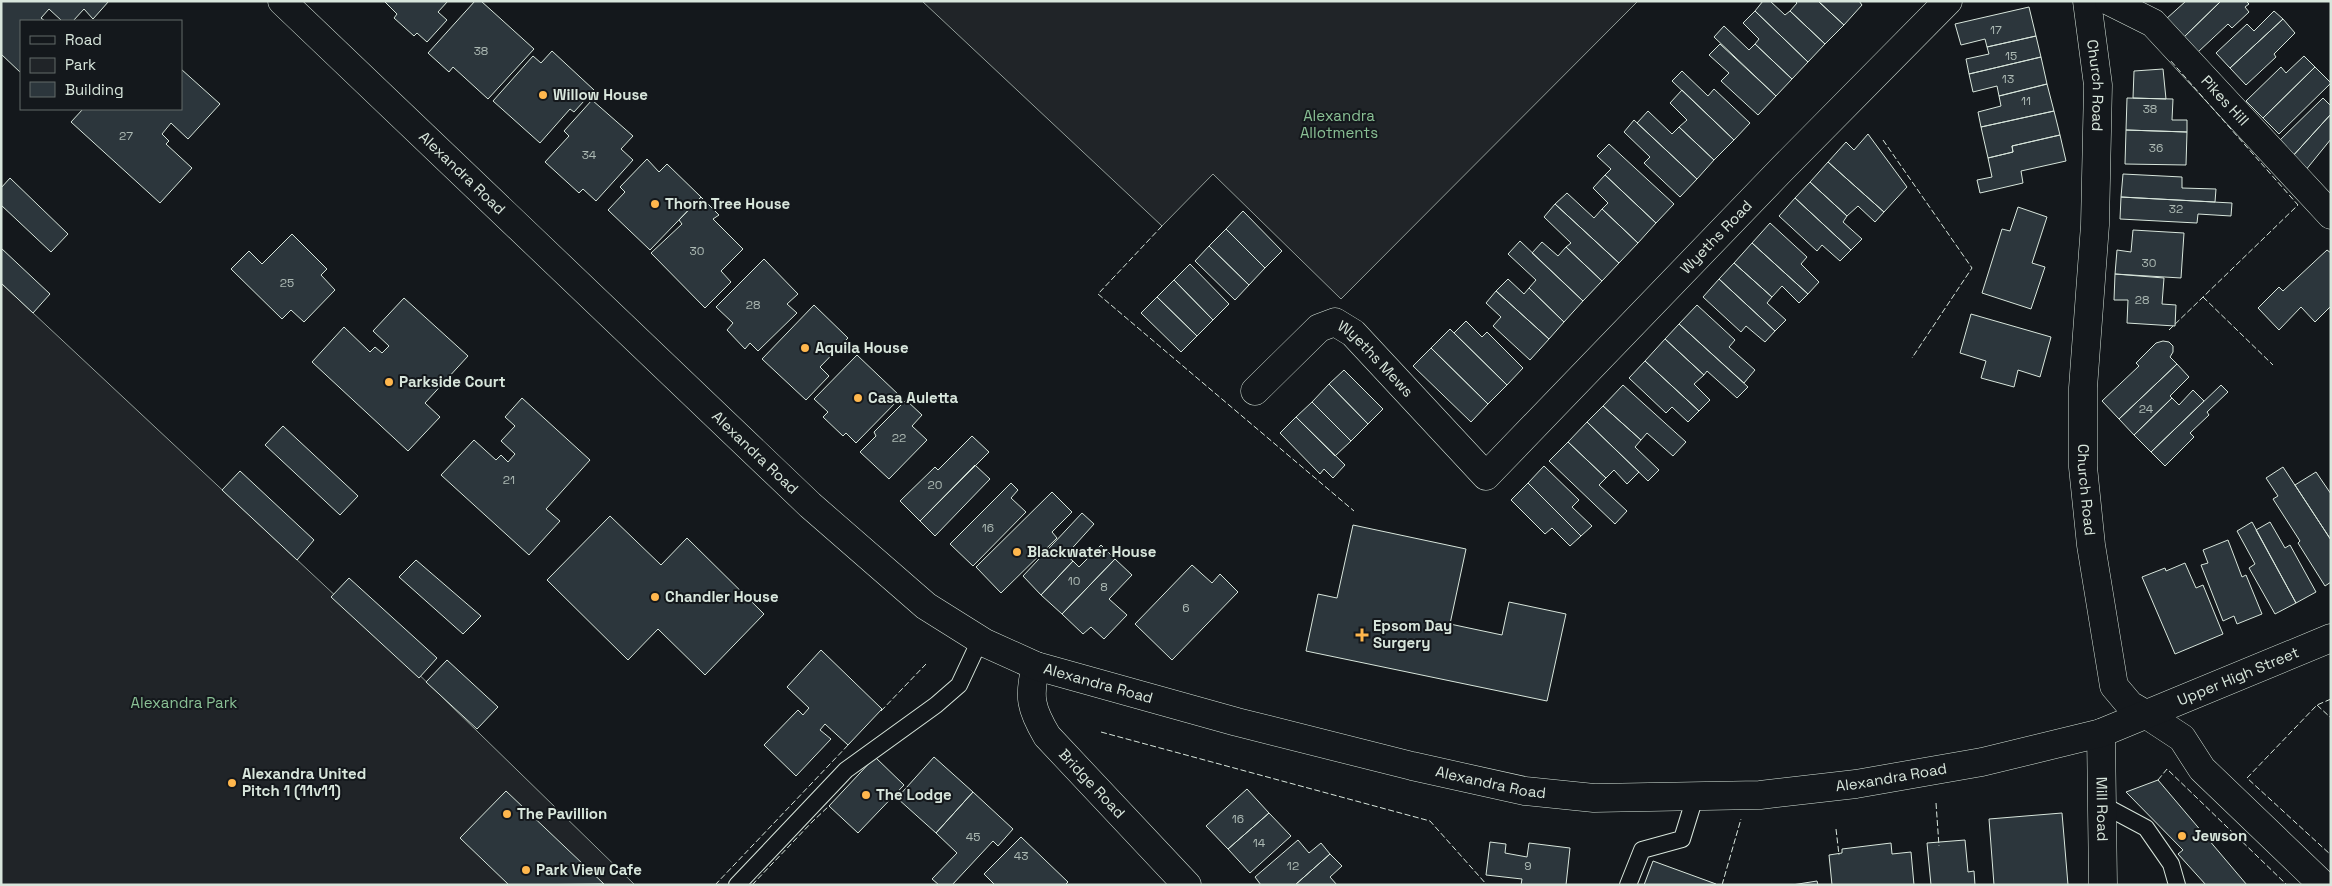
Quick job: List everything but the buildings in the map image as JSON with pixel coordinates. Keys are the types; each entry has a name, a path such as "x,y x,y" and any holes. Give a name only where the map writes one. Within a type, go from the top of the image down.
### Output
{"main road":[{"name":"Alexandra Road","path":"282,1 810,505 926,606 980,640 1036,666 1237,722 1412,766 1525,791 1594,798 1760,795 1907,776 1982,762 2101,733 2147,715"},
{"name":"Wyeths Road","path":"1486,476 1780,171 1948,1"},
{"name":"Church Road","path":"2087,1 2098,85 2095,225 2083,388 2084,467 2091,545 2114,686 2130,705 2182,738 2202,769 2323,885"},
{"name":"Pikes Hill","path":"2109,1 2153,22 2331,215"},
{"name":"Wyeths Mews","path":"1255,390 1319,328 1335,322 1353,333 1486,476"},
{"name":"Upper High Street","path":"2147,715 2331,638"},
{"name":"Bridge Road","path":"1036,666 1031,686 1031,702 1036,718 1047,736 1187,885"},
{"name":"Mill Road","path":"2101,733 2103,885"}],"lane":[{"path":"737,885 846,770 936,705 959,685 980,640"},
{"path":"1628,885 1642,850 1682,839 1695,797"},
{"path":"2103,805 2146,828 2171,864 2176,885"}],"green space":[{"name":"Alexandra Allotments","path":"922,1 1638,1 1341,299 1213,174 1162,226"},
{"name":"Alexandra Park","path":"1,283 402,658 635,885 1,885"}],"fence":[{"path":"2169,330 2298,205 2170,60"},
{"path":"1883,140 1972,268 1912,358"},
{"path":"1162,226 1098,294 1354,511"},
{"path":"2203,297 2273,365"},
{"path":"881,711 926,664"},
{"path":"2331,699 2317,705 2247,778 2331,855"},
{"path":"2317,705 2331,718"},
{"path":"1101,732 1430,821 1487,885"},
{"path":"715,885 850,743"},
{"path":"2158,780 2167,769 2287,885"},
{"path":"1936,803 1939,846"},
{"path":"752,885 829,806"},
{"path":"1722,885 1741,819"},
{"path":"1836,829 1839,855"}],"place":[{"name":"Willow House","path":"543,95"},
{"name":"Thorn Tree House","path":"655,204"},
{"name":"Aquila House","path":"805,348"},
{"name":"Parkside Court","path":"389,382"},
{"name":"Casa Auletta","path":"858,398"},
{"name":"Blackwater House","path":"1017,552"},
{"name":"Chandler House","path":"655,597"},
{"name":"Epsom Day Surgery","path":"1362,635"},
{"name":"Alexandra United Pitch 1 (11v11)","path":"232,783"},
{"name":"The Lodge","path":"866,795"},
{"name":"The Pavillion","path":"507,814"},
{"name":"Jewson","path":"2182,836"},
{"name":"Park View Cafe","path":"526,870"}]}
